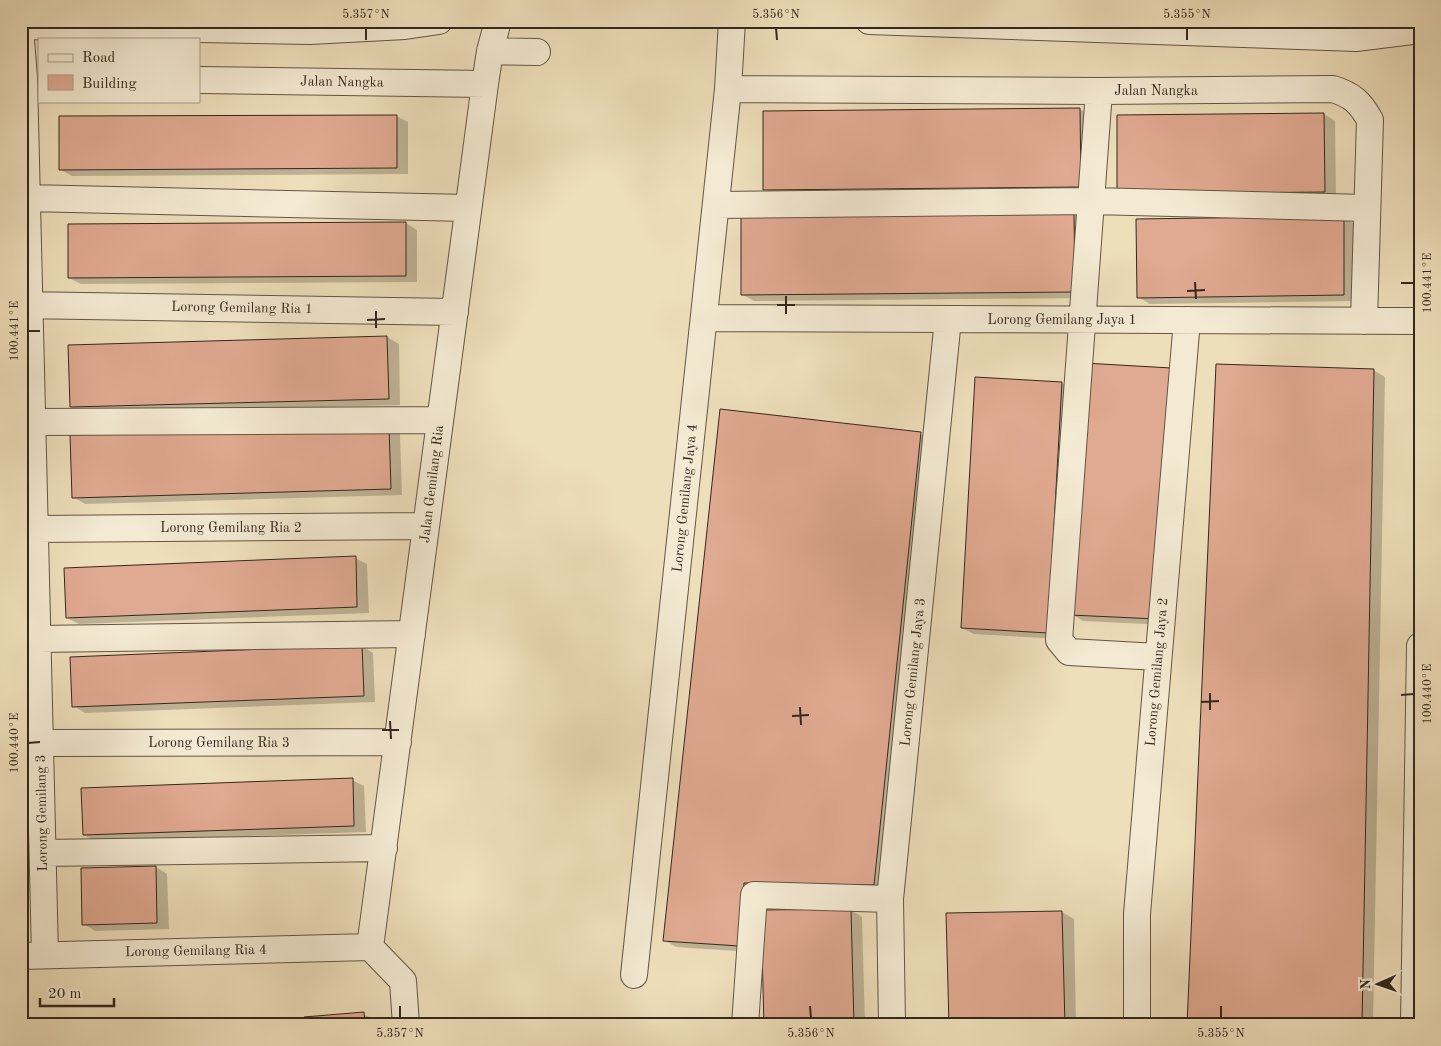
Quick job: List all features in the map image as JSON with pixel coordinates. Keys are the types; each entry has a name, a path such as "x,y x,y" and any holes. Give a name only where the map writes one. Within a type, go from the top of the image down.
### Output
{"street":[{"path":"21,26 310,31 405,26 439,21"},
{"name":"Jalan Gemilang Ria","path":"370,947 485,84 490,51 498,21"},
{"name":"Lorong Gemilang Jaya 4","path":"634,974 728,89 732,21"},
{"path":"869,21 1356,38 1420,30"},
{"path":"1404,21 1420,26"},
{"name":"Lorong Gemilang 3","path":"21,40 28,78 25,191 25,305 32,422 35,529 32,634 40,743 43,853 33,956"},
{"path":"490,51 538,52"},
{"name":"Jalan Nangka","path":"200,80 485,84"},
{"name":"Jalan Nangka","path":"728,89 1099,91 1333,89 1345,93 1364,109 1370,120 1364,321"},
{"path":"1099,91 1059,640 1069,652 1158,657"},
{"path":"25,191 468,208"},
{"path":"716,205 1092,201 1367,208"},
{"name":"Lorong Gemilang Ria 1","path":"25,305 455,312"},
{"name":"Lorong Gemilang Jaya 1","path":"704,318 1420,321"},
{"name":"Lorong Gemilang Jaya 3","path":"892,1025 890,899 948,319"},
{"name":"Lorong Gemilang Jaya 2","path":"1137,1025 1137,914 1186,320"},
{"path":"32,422 440,420"},
{"name":"Lorong Gemilang Ria 2","path":"35,529 426,526"},
{"path":"32,634 412,634"},
{"path":"1414,1025 1420,646"},
{"name":"Lorong Gemilang Ria 3","path":"40,743 398,742"},
{"path":"43,853 384,848"},
{"path":"745,1025 754,895 890,899"},
{"path":"370,947 403,981 406,1025"},
{"name":"Lorong Gemilang Ria 4","path":"33,956 370,947"}],"building":[{"path":"1080,108 1081,187 763,190 763,111"},
{"path":"1324,113 1325,192 1117,194 1117,115"},
{"path":"397,115 397,168 59,170 59,116"},
{"path":"1074,213 1075,292 741,295 741,216"},
{"path":"1344,216 1344,295 1137,298 1136,219"},
{"path":"406,222 406,276 68,278 68,224"},
{"path":"387,336 389,399 70,407 68,345"},
{"path":"1084,363 1171,368 1157,619 1070,615"},
{"path":"1216,364 1374,369 1362,1025 1187,1025"},
{"path":"975,377 1062,382 1048,633 961,628"},
{"path":"720,409 921,432 874,885 744,883 739,946 663,941"},
{"path":"389,426 391,489 72,498 70,435"},
{"path":"356,556 357,607 66,618 64,568"},
{"path":"362,645 364,696 72,707 70,657"},
{"path":"353,778 354,826 83,835 81,788"},
{"path":"156,866 157,923 82,925 81,868"},
{"path":"851,909 854,1025 764,1025 761,910"},
{"path":"1062,911 1065,1025 949,1025 946,913"},
{"path":"364,1012 365,1025 304,1025 304,1017"}]}
